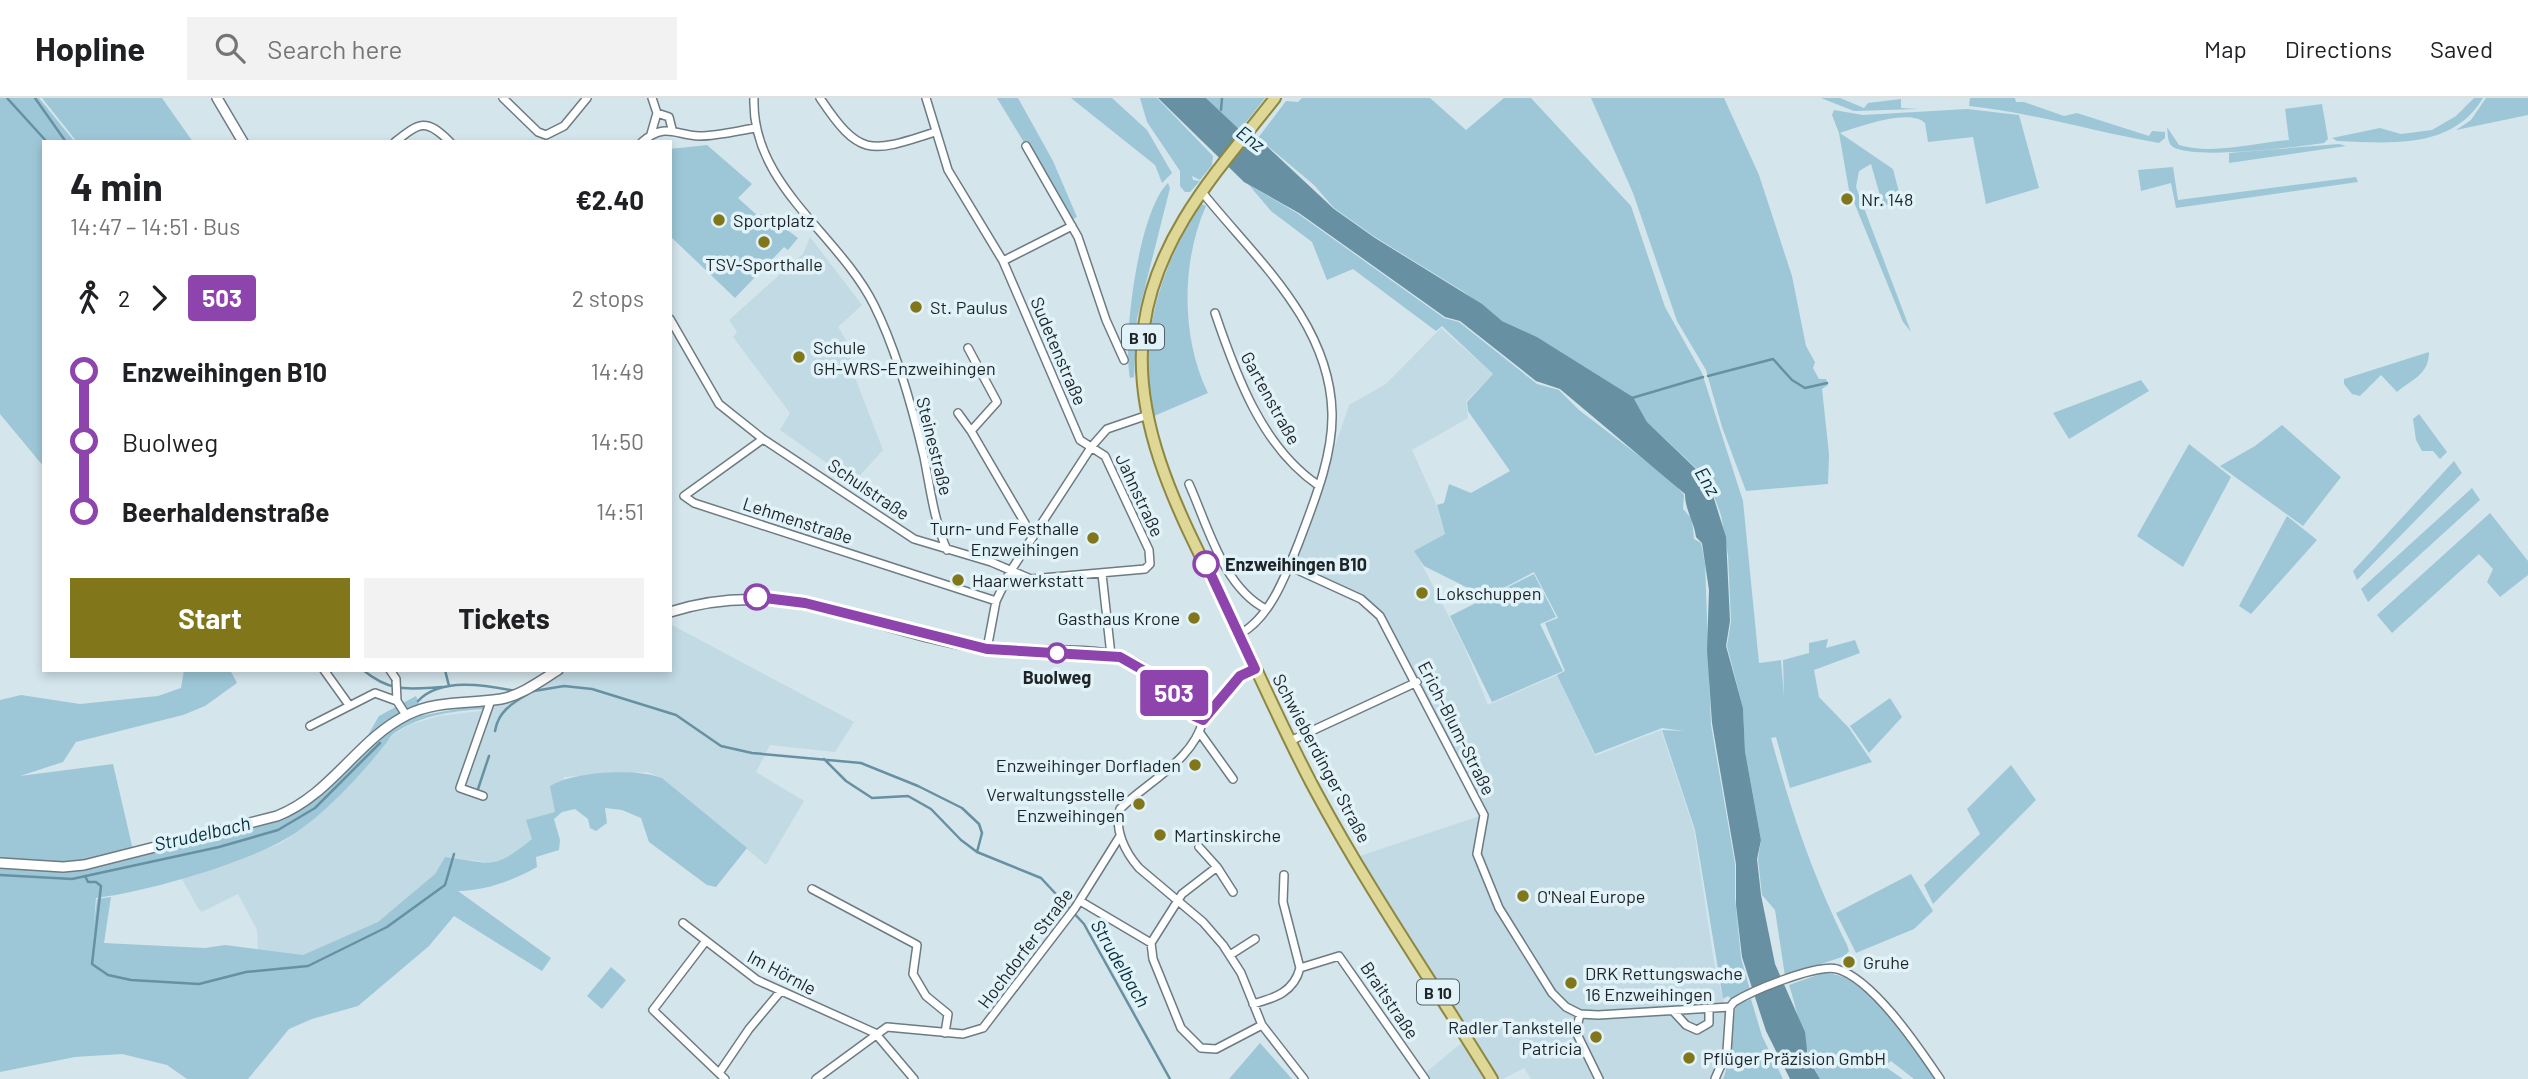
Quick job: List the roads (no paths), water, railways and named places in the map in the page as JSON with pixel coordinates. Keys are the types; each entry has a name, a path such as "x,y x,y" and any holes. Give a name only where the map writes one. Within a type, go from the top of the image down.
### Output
{"main road":[{"name":"Schwieberdinger Straße","path":"1275,98 1202,192 1167,248 1149,300 1142,359 1148,415 1174,495 1290,741 1360,866 1492,1079"}],"street":[{"path":"217,98 242,140"},
{"path":"503,98 538,132 546,135 564,125 587,98"},
{"path":"651,134 657,113 652,98"},
{"name":"Steinestraße","path":"754,98 755,128 772,171 786,192 842,255 874,304 910,406 947,550"},
{"path":"820,98 849,135 857,142 874,149 935,132"},
{"name":"Sudetenstraße","path":"926,98 948,170 1003,261 1080,440 1093,446"},
{"path":"657,113 669,117 672,129"},
{"path":"397,140 412,128 422,125 434,126 448,140"},
{"path":"644,140 651,134 672,129 696,136 755,128"},
{"path":"1026,146 1072,226 1116,346 1124,360"},
{"path":"1202,192 1291,299 1322,362 1332,413 1329,447 1289,566 1255,625 1240,634"},
{"path":"1003,261 1072,226"},
{"name":"Gartenstraße","path":"1215,313 1236,372 1274,443 1285,457 1318,485"},
{"name":"Schulstraße","path":"672,324 719,404 763,439 914,539 997,564 1031,579 1139,572 1150,564"},
{"path":"968,348 997,402 971,431"},
{"path":"958,413 1033,537"},
{"path":"987,649 996,601 1010,572 1093,446 1107,429 1148,415"},
{"name":"Lehmenstraße","path":"763,439 684,496 694,503 996,601"},
{"name":"Jahnstraße","path":"1093,446 1105,456 1149,550 1150,564"},
{"path":"1189,484 1235,583 1252,600 1266,609"},
{"name":"Erich-Blum-Straße","path":"1289,566 1368,605 1380,617 1417,682 1484,815 1477,854 1488,887 1552,993 1566,1007 1580,1013"},
{"path":"1102,574 1111,655"},
{"path":"672,612 741,598 786,600 987,649 1111,655 1131,662 1155,677 1194,716 1203,720"},
{"path":"1255,669 1240,676 1203,720 1200,733 1162,775 1120,809 1118,817 1121,835 1131,859 1203,922 1230,955 1262,1025 1304,1079"},
{"path":"325,672 349,705"},
{"path":"391,672 396,679 398,697 406,715"},
{"path":"0,863 63,867 84,865 277,816 306,802 379,733 406,715 437,706 509,697 555,672"},
{"path":"1290,741 1417,682"},
{"path":"310,726 375,693 398,697"},
{"path":"478,794 460,788 491,700"},
{"path":"1200,733 1233,779"},
{"name":"Hochdorfer Straße","path":"816,1079 875,1033 887,1027 945,1033 974,1032 989,1023 1080,901 1121,835"},
{"path":"1199,847 1217,867 1233,892"},
{"path":"1217,867 1182,894 1160,925 1151,943 1153,959 1172,1008 1194,1044 1201,1048 1216,1049 1262,1025"},
{"path":"1253,1004 1282,994 1298,978 1300,968 1283,902 1284,875"},
{"path":"811,889 917,945 913,974 926,996 948,1014 945,1033"},
{"path":"1080,901 1151,943"},
{"name":"Im Hörnle","path":"683,923 757,980 875,1033"},
{"path":"1230,955 1255,939"},
{"path":"705,942 653,1010 722,1076 749,1029 780,992"},
{"name":"Braitstraße","path":"1300,968 1333,957 1339,956 1345,960 1426,1079"},
{"path":"1599,1079 1576,1032 1580,1013 1674,1012 1730,1007 1750,994 1788,979 1829,968 1852,976 1901,1023 1940,1079"},
{"path":"1715,1079 1727,1051 1730,1007"},
{"path":"1674,1012 1686,1025 1697,1030 1709,1023 1709,1009"},
{"path":"875,1033 914,1079"}],"water":[{"name":"Enz","path":"1158,98 1206,98 1240,130 1258,138 1334,209 1375,238 1482,304 1502,321 1537,337 1633,397 1647,422 1710,486 1726,537 1730,621 1726,646 1743,708 1745,751 1761,840 1757,859 1761,895 1775,964 1805,1032 1808,1058 1820,1079 1790,1079 1766,1031 1742,957 1736,905 1736,864 1712,723 1707,650 1709,590 1702,543 1696,537 1685,494 1560,389 1536,381 1460,321 1445,317 1299,213 1244,182"}],"waterway":[{"path":"7,98 45,140"},
{"path":"35,98 65,140"},
{"path":"1221,110 1222,98"},
{"path":"1708,376 1773,359 1792,380 1805,388 1827,383"},
{"path":"1632,398 1703,377"},
{"path":"366,672 382,683 400,688 442,687"},
{"path":"446,672 449,686"},
{"name":"Strudelbach","path":"418,701 427,693 451,686 477,685 515,691"},
{"name":"Strudelbach","path":"528,692 564,686 592,689 676,715 721,746 752,753 861,763 918,786 962,808 979,824 982,833 977,852"},
{"path":"495,731 503,713 528,694"},
{"name":"Strudelbach","path":"0,875 72,879 219,847 278,830 315,808 380,743"},
{"path":"478,789 489,756"},
{"name":"Strudelbach","path":"824,759 846,781 872,798 908,796 931,809 961,840 977,852 1041,878 1084,924 1170,1079"},
{"path":"85,876 88,882 96,882 101,886 92,964 108,975 131,980 199,984 246,972 308,966 387,927 445,885 454,854"}],"place":[{"name":"Nr. 148","path":"1847,199"},
{"name":"Sportplatz","path":"719,220"},
{"name":"TSV-Sporthalle","path":"764,242"},
{"name":"St. Paulus","path":"916,307"},
{"name":"Schule GH-WRS-Enzweihingen","path":"799,357"},
{"name":"Turn- und Festhalle Enzweihingen","path":"1093,538"},
{"name":"Enzweihingen B10","path":"1206,564"},
{"name":"Haarwerkstatt","path":"958,580"},
{"name":"Lokschuppen","path":"1422,593"},
{"name":"Gasthaus Krone","path":"1194,618"},
{"name":"Buolweg","path":"1057,653"},
{"name":"Enzweihinger Dorfladen","path":"1195,765"},
{"name":"Verwaltungsstelle Enzweihingen","path":"1139,804"},
{"name":"Martinskirche","path":"1160,835"},
{"name":"O'Neal Europe","path":"1523,896"},
{"name":"Gruhe","path":"1849,962"},
{"name":"DRK Rettungswache 16 Enzweihingen","path":"1571,983"},
{"name":"Radler Tankstelle Patricia","path":"1596,1037"},
{"name":"Pflüger Präzision GmbH","path":"1689,1058"}]}
